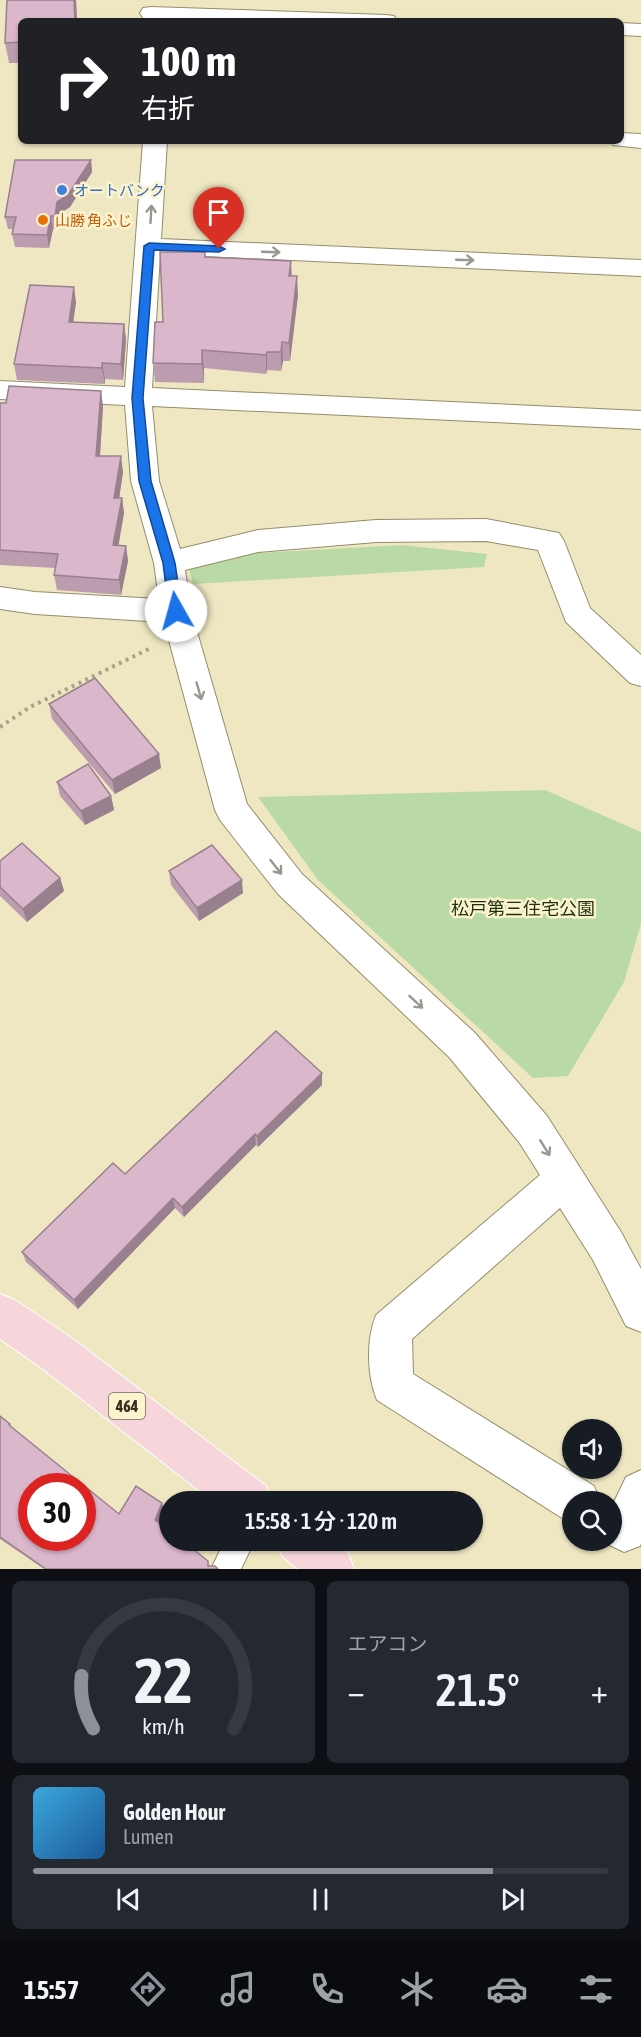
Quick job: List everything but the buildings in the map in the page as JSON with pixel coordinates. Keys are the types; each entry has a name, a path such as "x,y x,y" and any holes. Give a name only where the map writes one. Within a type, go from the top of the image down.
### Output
{"highway":[{"name":"464","path":"0,1315 58,1354 236,1491"},
{"path":"311,1551 332,1569"}],"street":[{"path":"151,11 316,18"},
{"path":"624,29 641,30"},
{"path":"624,140 641,141"},
{"path":"155,144 138,398 145,481 169,563 179,623 232,810 290,884 462,1045 533,1129 607,1246 641,1311"},
{"path":"149,246 641,267"},
{"path":"0,390 641,420"},
{"path":"169,563 258,541 376,531 486,530 549,541 577,614 641,674"},
{"path":"0,598 179,623"},
{"path":"562,1492 392,1385 390,1330 564,1179"},
{"path":"622,1529 624,1530 641,1492"}],"lane":[{"path":"225,1569 235,1551"}],"path":[{"path":"0,727 40,702 131,656 179,623"}],"green space":[{"path":"402,545 487,554 484,567 193,584 189,568 240,554"},
{"name":"松戸第三住宅公園","path":"545,790 641,832 641,924 624,982 568,1076 533,1078 318,880 258,797"}],"place":[{"name":"オートバンク","path":"62,190"},
{"name":"山勝 角ふじ","path":"43,220"}],"route":[{"path":"176,611 169,563 145,481 138,398 149,246 219,249"}]}
